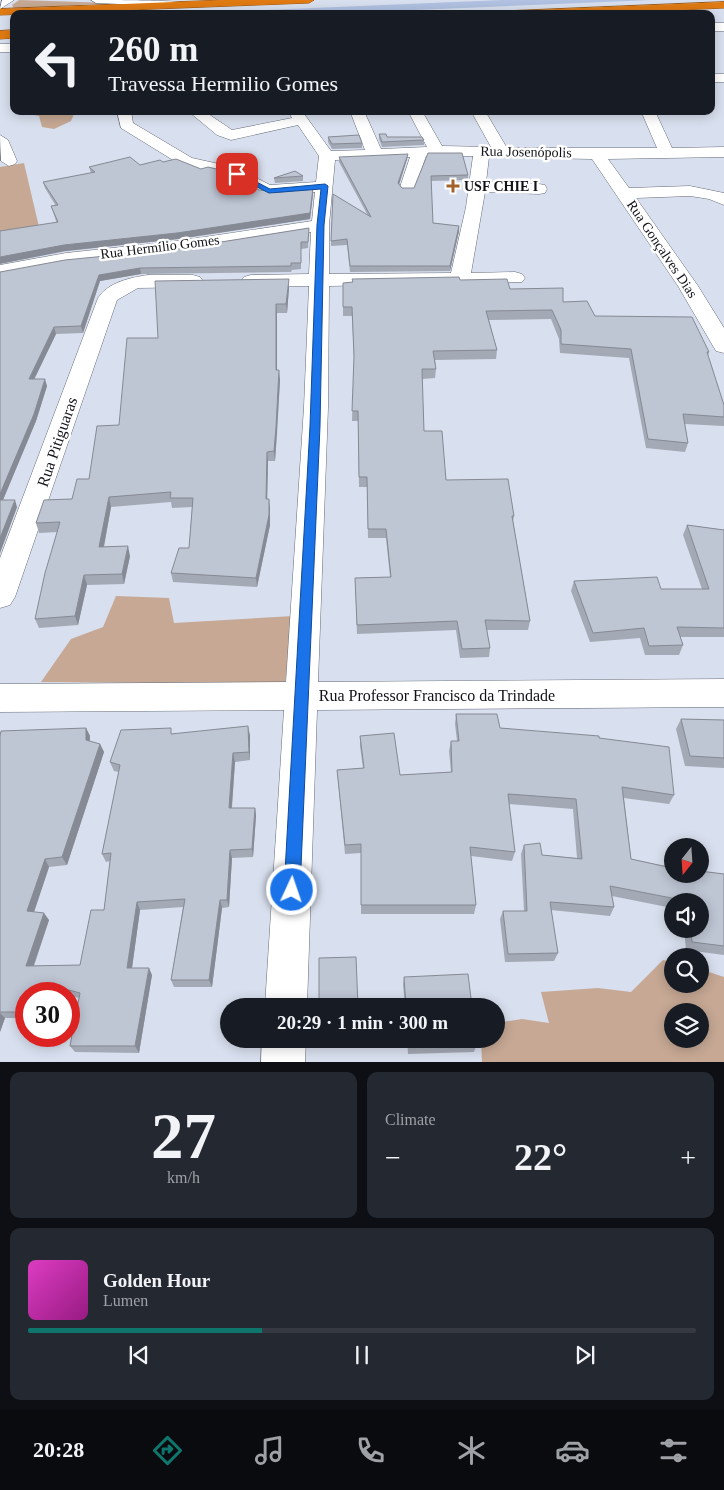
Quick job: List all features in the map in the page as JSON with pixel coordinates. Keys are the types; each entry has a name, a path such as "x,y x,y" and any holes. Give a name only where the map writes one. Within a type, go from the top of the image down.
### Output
{"highway":[{"path":"50,10 310,0"},
{"path":"599,10 724,5"}],"street":[{"path":"0,6 9,0"},
{"path":"96,0 198,4"},
{"path":"125,115 126,125 187,162 231,171 269,191 325,186"},
{"path":"200,115 222,132 232,135 299,116 327,156 320,225 315,417 286,998"},
{"path":"359,115 375,154"},
{"path":"408,186 428,152 416,115"},
{"path":"480,115 501,151"},
{"path":"650,115 666,152"},
{"path":"0,140 9,161"},
{"path":"460,278 482,151"},
{"name":"Rua Josenópolis","path":"327,156 482,151 597,154 724,152"},
{"name":"Rua Gonçalves Dias","path":"597,154 688,286 724,346"},
{"path":"477,187 539,189"},
{"path":"624,193 717,196"},
{"name":"Rua Hermílio Gomes","path":"0,271 66,259 178,246 320,225"},
{"path":"230,281 515,278"},
{"name":"Rua Pitiguaras","path":"0,596 108,298 115,289 141,282 210,281"},
{"name":"Rua Professor Francisco da Trindade","path":"0,698 724,693"},
{"path":"283,1062 284,1048"}],"shaded area":[{"path":"19,0 110,3 14,9 12,5"},
{"path":"35,115 74,115 71,121 54,129 42,127 39,116"},
{"path":"24,163 39,227 0,233 0,167"},
{"path":"116,596 169,598 174,623 293,616 285,684 41,682 71,639 103,627"},
{"path":"663,960 664,993 709,993 709,972 724,977 724,1062 482,1062 481,1048 505,1048 505,1022 522,1019 549,1023 541,992 598,988 631,992"}],"water":[{"path":"502,0 652,0 414,10 266,10"}],"building":[{"path":"379,134 386,134 387,137 422,137 424,140 382,142"},
{"path":"359,135 362,143 332,144 328,137"},
{"path":"428,153 462,153 468,175 431,176 433,223 459,226 450,266 350,266 347,239 331,241 333,194 371,217 339,157 408,154 398,183 402,188 414,188"},
{"path":"130,157 140,165 160,160 163,162 176,159 201,169 208,167 225,171 259,190 281,192 313,188 310,213 177,233 64,245 0,257 0,231 58,222 51,206 58,205 43,182 95,172 89,167"},
{"path":"295,171 303,176 274,178"},
{"path":"309,228 308,242 301,242 301,263 291,263 291,266 140,268 99,275 81,326 54,327 29,379 45,379 34,414 0,494 0,272 65,260 177,249"},
{"path":"459,277 460,280 507,279 510,289 563,288 563,302 587,301 595,316 692,317 709,352 707,352 724,405 724,417 683,414 688,443 648,439 631,349 561,344 561,330 552,310 486,311 497,350 433,351 436,369 422,369 424,431 442,431 446,480 508,479 514,516 512,516 530,621 485,620 490,648 462,649 457,621 357,625 355,578 391,577 386,529 368,529 367,477 359,477 358,411 352,411 354,356 352,307 343,307 343,283 353,282 352,279"},
{"path":"289,279 286,304 276,304 276,370 279,370 276,427 274,451 267,452 266,499 269,499 269,515 256,578 171,573 179,548 189,548 193,498 170,498 171,492 109,497 99,547 128,546 122,574 84,575 75,616 35,619 45,573 60,522 36,523 44,500 72,499 77,479 89,479 97,426 119,425 127,338 158,338 155,281"},
{"path":"0,500 15,500 0,538"},
{"path":"687,525 724,530 724,628 677,627 683,645 649,646 644,628 593,633 574,581 657,577 661,589 709,589"},
{"path":"456,714 497,714 500,728 599,736 599,738 669,747 674,795 622,787 631,859 664,866 664,883 709,883 709,872 724,874 724,946 692,942 692,938 709,938 709,893 664,893 664,897 610,886 614,907 550,902 558,953 508,954 503,911 527,911 524,845 540,843 542,855 582,859 576,799 508,794 515,852 470,847 476,905 361,905 361,844 345,845 337,770 364,768 360,736 394,733 400,775 452,772 451,741 459,741"},
{"path":"681,719 724,720 724,758 690,756"},
{"path":"248,726 249,752 233,753 229,808 255,808 252,849 230,850 227,900 220,900 209,980 171,980 185,899 137,902 127,968 149,968 135,1046 80,1046 80,982 15,982 15,1012 0,1012 1,731 86,728 86,740 100,744 62,857 45,859 27,911 44,913 26,966 80,965 91,910 104,910 111,853 102,854 120,765 110,762 121,730 171,728 171,734"},
{"path":"356,957 358,998 319,998 319,958"},
{"path":"468,974 471,998 405,998 404,977"}],"place":[{"name":"USF CHIE I","path":"453,186"}],"route":[{"path":"237,174 266,190 275,192 325,186 320,225 315,426 292,890"}]}
